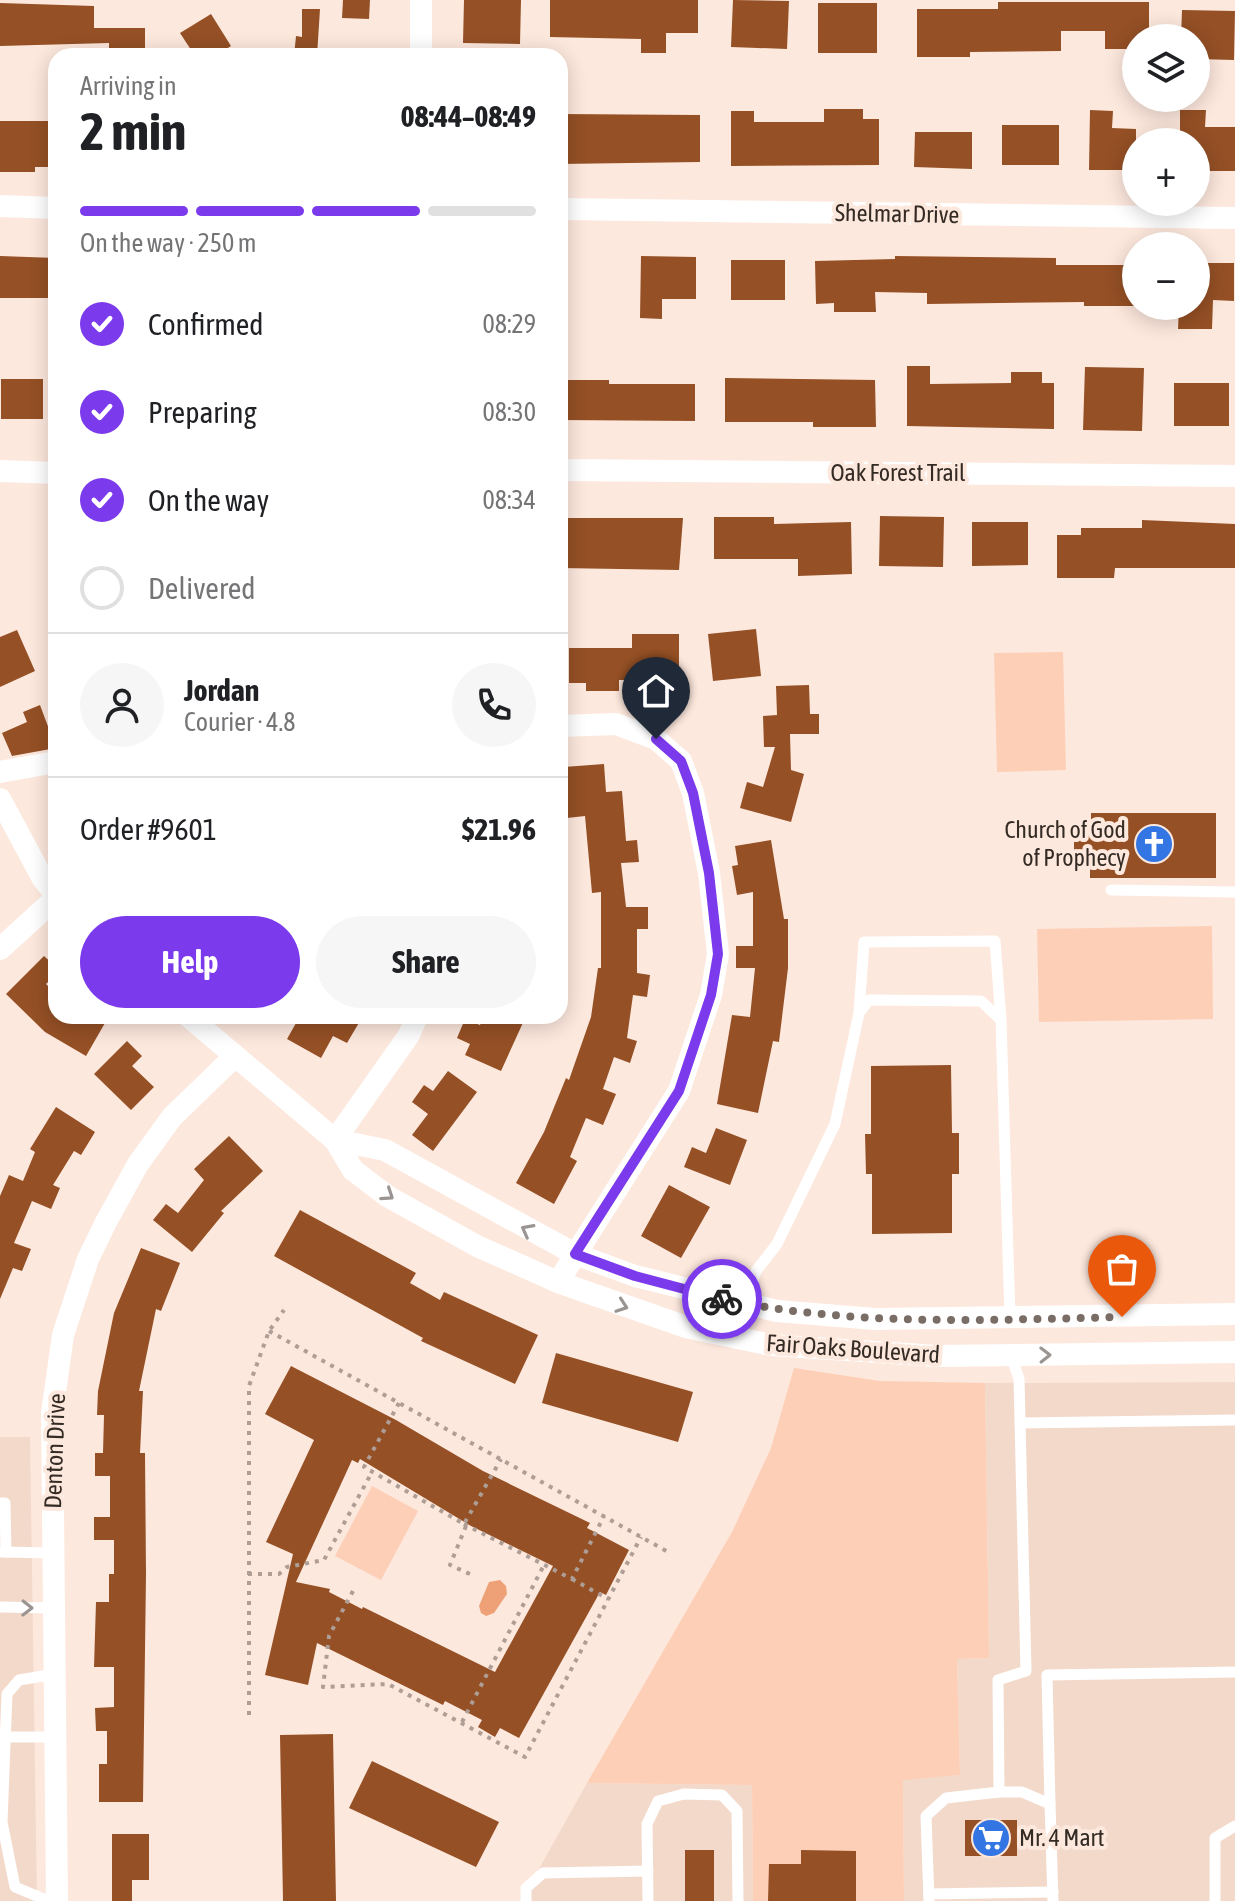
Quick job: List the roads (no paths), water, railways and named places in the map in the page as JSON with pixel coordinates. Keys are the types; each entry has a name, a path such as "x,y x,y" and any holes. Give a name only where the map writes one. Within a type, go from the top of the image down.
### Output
{"street":[{"path":"421,0 421,48"},
{"path":"0,206 48,208"},
{"name":"Shelmar Drive","path":"568,209 1235,218"},
{"name":"Oak Forest Trail","path":"568,470 1235,476"},
{"path":"0,471 48,473"},
{"path":"558,1282 679,1091 711,995 718,954 709,873 693,793 681,761 656,739 616,724 568,726"},
{"path":"0,772 48,763"},
{"path":"0,799 48,886"},
{"path":"0,949 48,904"},
{"name":"Fair Oaks Boulevard","path":"197,1024 335,1140 353,1170 387,1196 477,1246 558,1282 686,1327 771,1345 937,1356 1235,1352"},
{"path":"335,1140 414,1024"},
{"name":"Denton Drive","path":"57,1901 52,1413 63,1335 88,1259 138,1164 172,1117 235,1056"},
{"name":"Fair Oaks Boulevard","path":"335,1140 385,1150 575,1254 635,1276 777,1311 875,1319 1010,1320 1235,1314"},
{"path":"771,1345 777,1311"},
{"path":"1010,1320 1011,1355"}],"lane":[{"path":"1111,890 1235,892"},
{"path":"746,1304 756,1271 777,1244 835,1124 859,1013 864,942 995,941 1001,1020 1010,1320"},
{"path":"859,1013 869,1000 981,1001 1001,1020"},
{"path":"1011,1355 1019,1379 1026,1671"},
{"path":"1020,1423 1235,1420"},
{"path":"0,1503 5,1503 3,1552 53,1553"},
{"path":"0,1607 54,1608"},
{"path":"999,1792 998,1680 1026,1671 1047,1675 1235,1672"},
{"path":"49,1901 15,1887 2,1822 7,1694 19,1680 55,1674"},
{"path":"1047,1675 1053,1896 929,1897 926,1816 946,1798 1022,1792 1050,1804"},
{"path":"5,1737 56,1737"},
{"path":"648,1901 647,1824 658,1801 684,1794 722,1795 737,1811 738,1901"},
{"path":"1215,1901 1215,1838 1235,1826"},
{"path":"526,1901 526,1888 543,1873 648,1871"}],"place":[{"name":"Church of God of Prophecy","path":"1154,844"},
{"name":"Mr. 4 Mart","path":"991,1838"}]}
